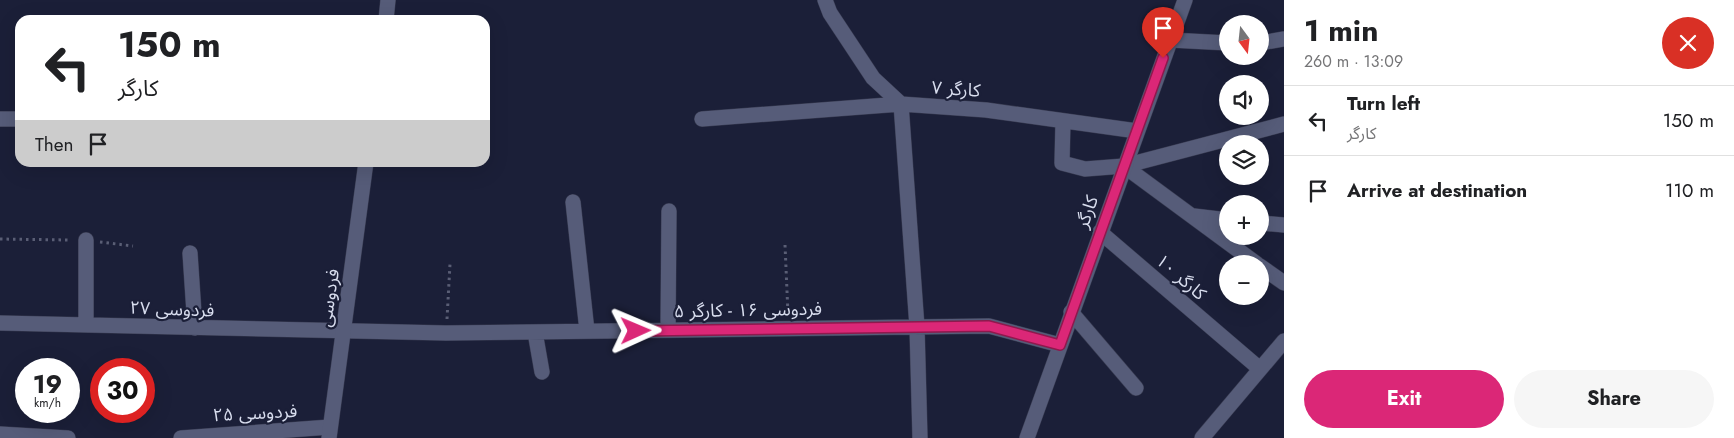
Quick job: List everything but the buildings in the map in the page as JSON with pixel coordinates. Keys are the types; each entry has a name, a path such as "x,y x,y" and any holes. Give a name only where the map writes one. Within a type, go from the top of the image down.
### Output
{"street":[{"path":"386,15 388,0"},
{"path":"825,0 830,13 872,78 901,104 917,327 920,438"},
{"name":"کارگر","path":"1030,436 1100,232 1185,0"},
{"path":"1269,42 1284,39"},
{"path":"1170,40 1219,43"},
{"name":"کارگر ۷","path":"702,119 901,104 986,110 1137,130"},
{"path":"0,119 15,119"},
{"path":"1063,120 1062,163 1086,169 1124,166 1284,124"},
{"path":"1124,166 1246,255"},
{"name":"فردوسی","path":"330,433 365,167"},
{"path":"573,202 587,331"},
{"path":"668,330 669,210"},
{"path":"1193,216 1219,219"},
{"path":"1269,223 1284,224"},
{"name":"کارگر ۱۰","path":"1100,232 1260,369"},
{"path":"86,240 86,325"},
{"path":"190,253 195,328"},
{"path":"1269,272 1284,283"},
{"path":"1072,312 1136,388"},
{"name":"فردوسی ۲۷","path":"0,323 343,332"},
{"name":"فردوسی ۱۶ - کارگر ۵","path":"343,332 446,333 989,326 1060,345"},
{"path":"535,332 542,372"},
{"path":"1202,438 1284,341"},
{"name":"فردوسی ۲۵","path":"181,438 330,433"},
{"path":"0,434 68,438"}],"path":[{"path":"0,239 86,240 133,246"},
{"path":"785,245 788,328"},
{"path":"446,333 450,264"}],"route":[{"path":"636,331 989,326 1060,345 1163,58"}]}
